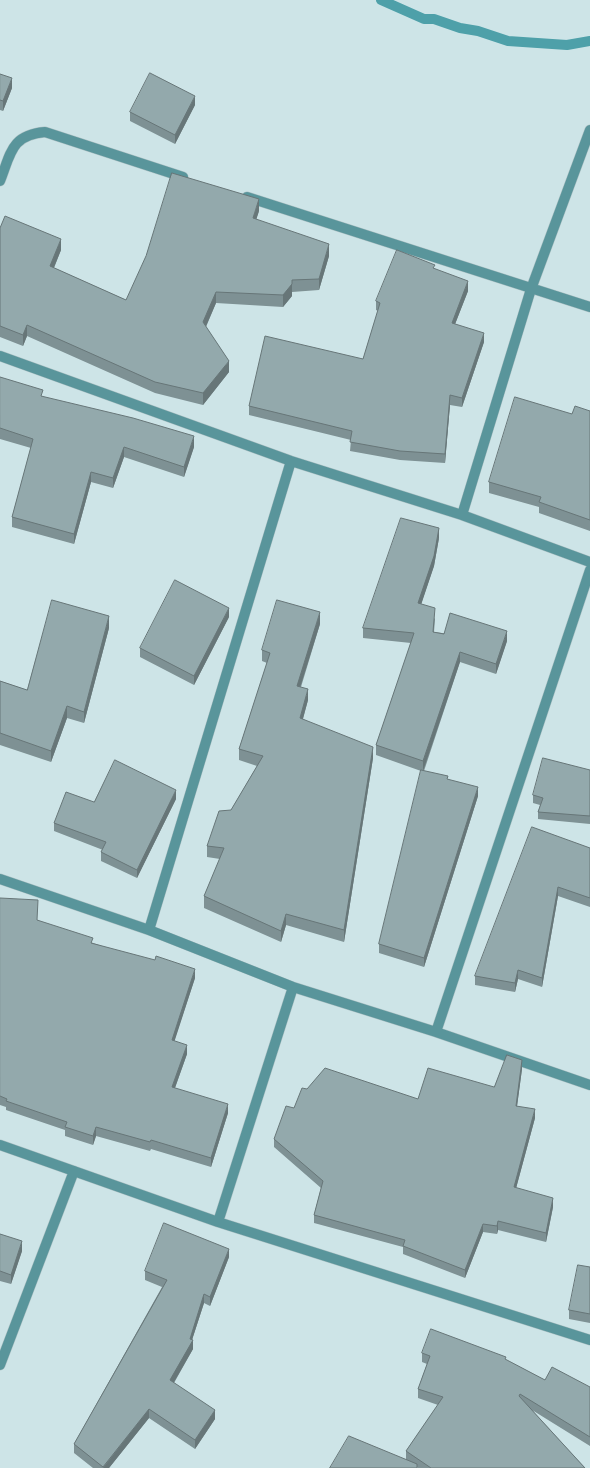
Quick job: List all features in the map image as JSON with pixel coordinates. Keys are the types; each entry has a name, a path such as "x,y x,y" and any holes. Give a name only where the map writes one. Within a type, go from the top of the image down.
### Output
{"street":[{"path":"462,515 531,289 590,130"},
{"path":"0,181 16,142 31,133 45,132 194,180"},
{"path":"241,195 590,307"},
{"path":"0,356 291,461 462,515 590,562"},
{"path":"149,930 291,461"},
{"path":"436,1032 590,570"},
{"path":"0,879 149,930 293,987 436,1032 590,1085"},
{"path":"218,1222 293,987"},
{"path":"0,1145 218,1222 590,1340"},
{"path":"0,1365 74,1171"}],"building":[{"path":"150,73 195,96 175,135 130,112"},
{"path":"0,74 12,78 3,101 0,100"},
{"path":"172,173 259,199 253,218 329,244 319,279 292,280 292,284 283,295 216,292 203,322 229,361 203,393 155,382 27,325 23,335 0,326 0,228 5,216 61,239 50,266 126,300 146,256"},
{"path":"397,250 435,265 433,268 468,281 452,323 484,333 462,398 450,395 445,454 400,451 350,442 352,431 249,406 265,336 363,359 380,303 376,301"},
{"path":"0,377 43,390 41,396 133,418 194,436 184,467 124,447 113,478 91,472 74,534 12,517 33,439 0,428"},
{"path":"515,397 572,414 575,406 590,411 590,520 539,502 541,497 489,482"},
{"path":"401,518 439,528 434,556 418,603 435,608 433,632 444,634 450,613 507,631 496,664 460,652 423,761 376,745 414,633 363,628"},
{"path":"175,580 229,608 194,676 140,648"},
{"path":"52,600 109,616 84,712 67,706 51,751 0,733 0,681 27,690"},
{"path":"277,600 320,612 297,686 308,689 300,718 373,747 344,930 286,914 281,931 204,896 224,848 207,846 219,811 231,810 263,756 239,749 270,653 262,650"},
{"path":"543,758 590,770 590,816 538,812 543,798 533,795"},
{"path":"115,760 176,790 137,870 101,852 106,842 54,823 66,792 94,802"},
{"path":"421,770 448,776 447,779 478,787 424,958 379,944"},
{"path":"532,827 590,848 590,898 558,887 542,978 518,970 515,983 475,976"},
{"path":"0,898 38,900 37,920 93,938 91,943 155,960 156,956 195,969 172,1040 187,1045 172,1087 228,1104 211,1158 151,1140 150,1142 96,1127 93,1136 65,1127 67,1122 6,1101 7,1099 0,1096"},
{"path":"507,1055 522,1060 516,1106 535,1109 514,1187 553,1198 546,1233 498,1221 497,1226 483,1224 465,1270 403,1246 405,1240 314,1215 323,1181 274,1139 286,1106 294,1108 302,1088 307,1089 325,1068 418,1099 428,1068 494,1087"},
{"path":"164,1223 229,1249 210,1297 204,1294 190,1339 193,1340 170,1380 215,1410 195,1440 149,1409 103,1467 74,1444 167,1280 145,1271"},
{"path":"0,1234 22,1241 11,1275 0,1271"},
{"path":"578,1265 590,1267 590,1314 569,1310"},
{"path":"431,1329 506,1357 505,1359 545,1380 552,1367 590,1387 590,1437 520,1394 519,1396 585,1468 431,1468 406,1451 443,1397 418,1389 430,1356 422,1353"},
{"path":"349,1436 417,1464 417,1468 330,1468"}],"waterway":[{"path":"381,0 424,19 434,19 508,41 567,45 590,41"}]}
